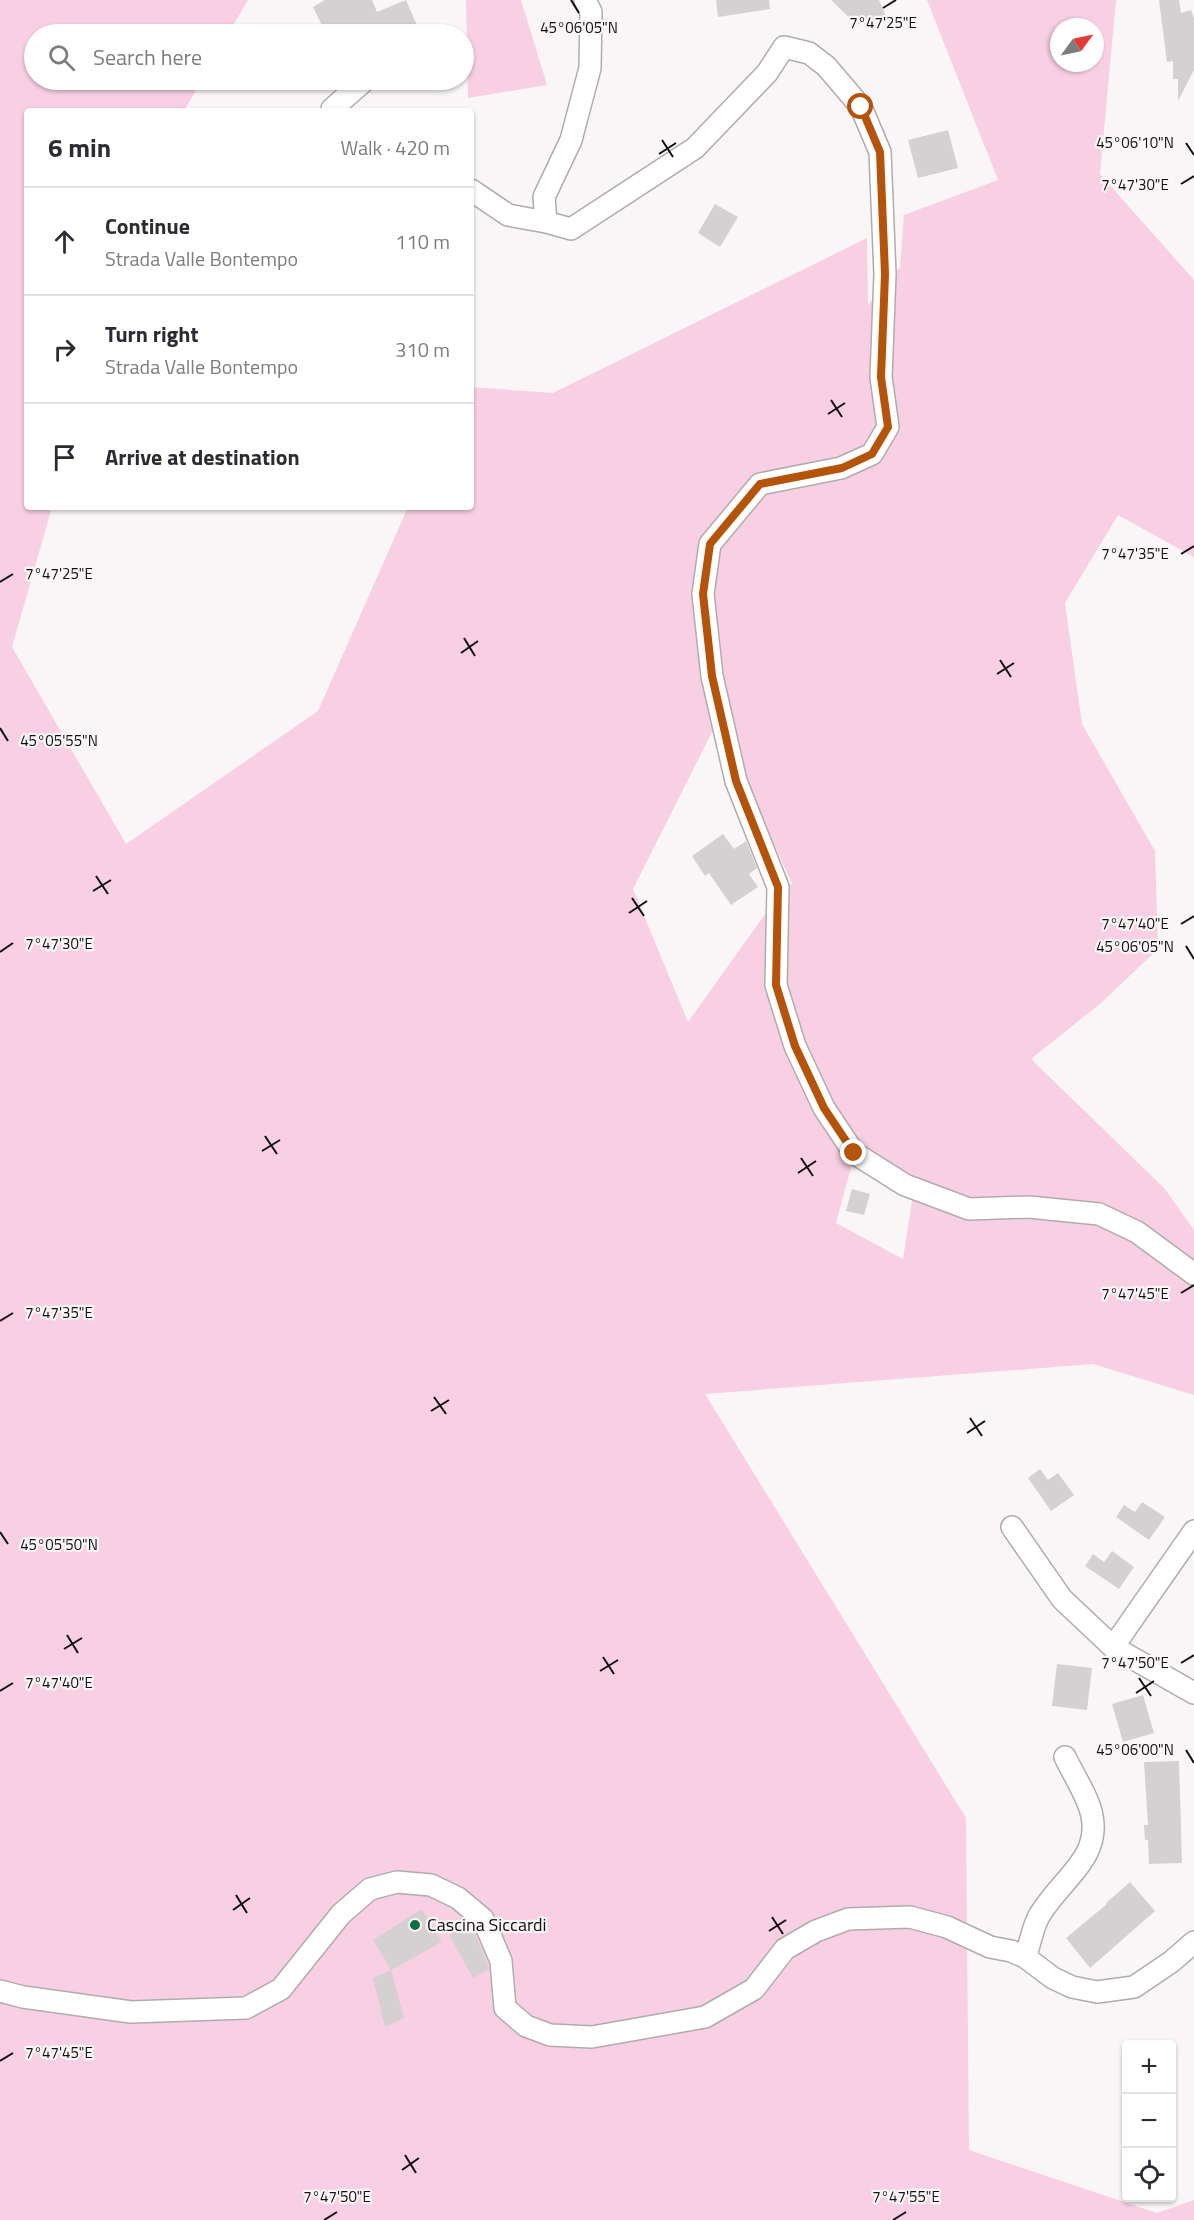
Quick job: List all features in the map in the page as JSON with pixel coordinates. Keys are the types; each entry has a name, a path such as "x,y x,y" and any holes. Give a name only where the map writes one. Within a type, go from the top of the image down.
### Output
{"street":[{"path":"546,222 544,197 571,140 590,68 591,12 585,0"},
{"path":"474,192 508,214 572,229 695,148 760,81 784,48 809,53 826,66 861,107 880,152 885,274 881,377 888,427 872,454 842,468 760,484 710,544 703,594 712,676 736,781 778,887 776,985 795,1046 824,1108 854,1153 905,1185 969,1209 1029,1207 1099,1214 1137,1232 1194,1274"},
{"path":"333,108 354,90"},
{"path":"1012,1527 1062,1599 1113,1647 1194,1693"},
{"path":"1113,1647 1194,1531"},
{"path":"1025,1958 1038,1919 1057,1889 1079,1866 1094,1840 1092,1815 1065,1757"},
{"path":"0,1991 23,1997 131,2012 246,2008 281,1989 341,1914 370,1889 397,1882 431,1885 458,1898 483,1919 501,1961 505,2008 526,2026 550,2035 592,2037 705,2017 754,1989 785,1949 816,1931 848,1919 910,1917 947,1927 990,1947 1011,1951 1053,1978 1072,1987 1097,1992 1134,1987 1171,1962 1194,1942"}],"shaded area":[{"path":"0,0 248,0 234,24 24,24 24,90 196,90 186,108 24,108 24,510 51,510 12,647 126,844 318,711 407,510 474,510 474,387 553,393 867,238 868,305 900,267 904,215 998,180 927,0 1116,0 1100,174 1194,280 1194,557 1118,515 1065,603 1082,724 1155,851 1158,949 1101,1003 1031,1059 1165,1189 1194,1230 1194,1395 1093,1364 705,1394 966,1818 969,2150 1157,2213 1194,2200 1194,2220 0,2220","holes":["694,589 743,778 792,883 765,914 688,1022 633,889 713,730","852,1164 916,1176 903,1259 836,1223"]},
{"path":"466,0 521,0 547,85 468,98 468,90 474,90 474,24 466,24"}],"building":[{"path":"325,0 372,0 377,12 406,0 416,24 321,24 313,7"},
{"path":"716,0 769,0 770,9 718,17"},
{"path":"831,0 879,0 886,16 866,26 863,21 857,25"},
{"path":"1159,0 1179,0 1181,13 1191,10 1194,19 1194,70 1178,101 1178,79 1173,79 1173,61 1167,62"},
{"path":"948,130 958,168 918,178 908,140"},
{"path":"715,204 738,217 720,247 698,233"},
{"path":"723,834 734,849 746,841 757,868 749,874 758,887 731,905 709,873 705,876 692,856"},
{"path":"852,1189 870,1194 864,1215 846,1211"},
{"path":"1040,1469 1048,1480 1058,1473 1074,1495 1051,1511 1028,1478"},
{"path":"1142,1502 1165,1517 1149,1540 1116,1517 1124,1505 1135,1512"},
{"path":"1112,1551 1134,1567 1119,1589 1085,1566 1093,1554 1104,1562"},
{"path":"1057,1664 1092,1668 1087,1710 1052,1706"},
{"path":"1143,1695 1154,1733 1123,1742 1112,1704"},
{"path":"1179,1761 1182,1863 1149,1864 1148,1840 1145,1840 1144,1825 1148,1825 1144,1762"},
{"path":"1130,1882 1155,1911 1090,1968 1066,1938"},
{"name":"Cascina Siccardi","path":"422,1909 442,1942 391,1970 373,1940"},
{"name":"Cascina Siccardi","path":"469,1924 489,1969 473,1978 449,1935"},
{"name":"Cascina Siccardi","path":"391,1970 404,2018 385,2027 373,1978"}],"place":[{"name":"Cascina Siccardi","path":"415,1925"}],"route":[{"path":"854,1153 824,1108 795,1046 776,985 778,887 736,781 712,676 703,594 710,544 760,484 842,468 872,454 888,427 881,377 885,274 880,152 861,107"}]}
